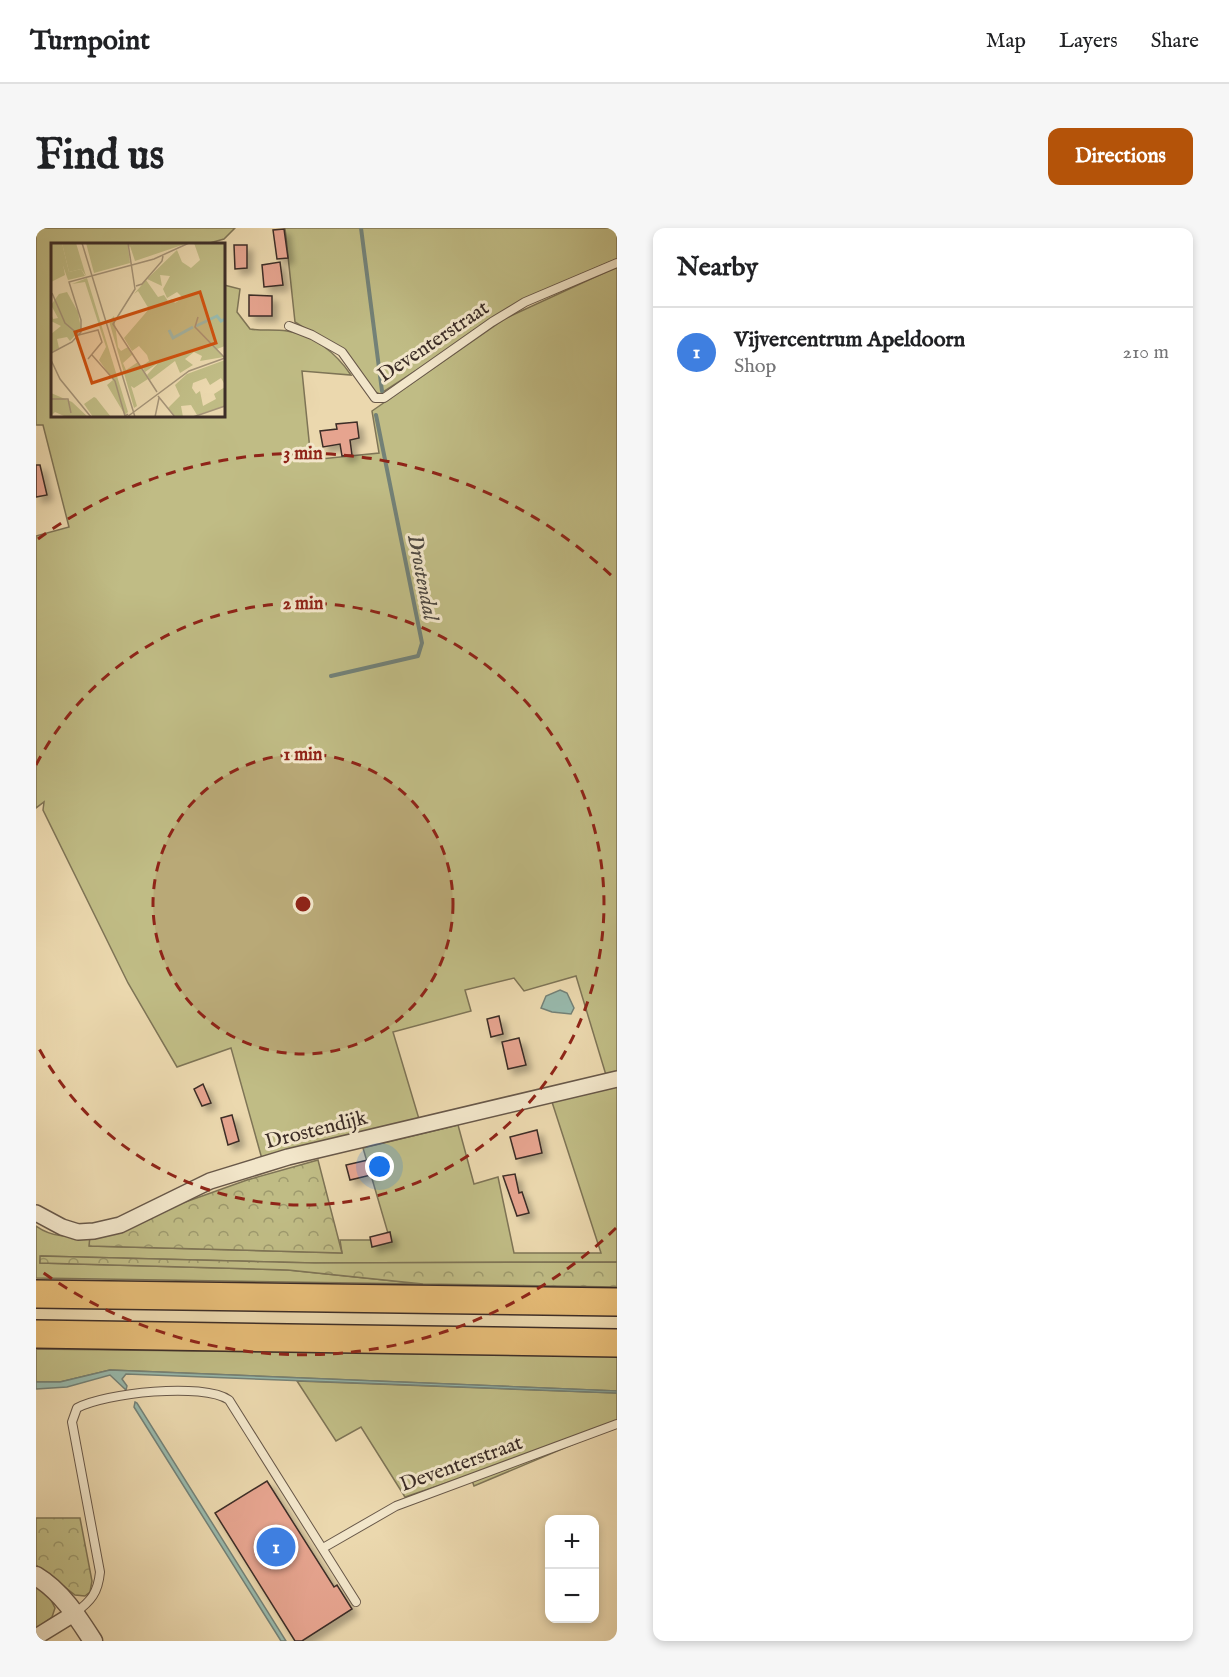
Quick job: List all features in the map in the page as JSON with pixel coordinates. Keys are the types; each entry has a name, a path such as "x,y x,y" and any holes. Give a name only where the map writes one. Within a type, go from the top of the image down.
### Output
{"highway":[{"path":"36,1294 617,1302"},
{"path":"36,1334 617,1343"}],"street":[{"name":"Drostendijk","path":"36,1213 62,1227 78,1232 111,1227 210,1181 288,1156 617,1079"},
{"path":"36,1576 50,1584 75,1613 93,1641"},
{"path":"36,1637 75,1613"}],"lane":[{"name":"Deventerstraat","path":"289,326 312,335 342,352 375,398 384,399 492,322 525,302 617,263"},
{"path":"75,1613 93,1599 99,1586 100,1572 72,1422 77,1408 90,1401 144,1391 221,1395 236,1408 356,1602"},
{"name":"Deventerstraat","path":"323,1548 396,1506 617,1424"}],"green space":[{"path":"36,228 235,228 224,239 210,243 51,243 51,417 225,417 225,285 240,289 237,312 250,329 287,331 306,336 331,352 351,375 302,371 311,460 379,453 372,411 506,318 617,267 617,1072 606,1075 576,976 524,991 514,978 465,990 471,1011 393,1032 419,1119 262,1159 231,1048 177,1067 128,983 43,810 44,802 36,808 36,536 69,527 43,425 36,425"},
{"path":"285,228 617,228 617,259 531,296 380,394 375,392 350,357 295,322"},
{"path":"617,1087 617,1262 315,1263 41,1256 40,1263 288,1270 423,1284 36,1278 36,1226 55,1235 90,1236 90,1246 342,1253 340,1240 390,1240 363,1148 458,1125 474,1184 498,1177 514,1253 601,1253 552,1102"},
{"path":"318,1160 342,1253 89,1246 90,1236 247,1180"},
{"path":"40,1256 315,1263 617,1262 617,1287 423,1284 288,1270 40,1263"},
{"path":"36,1349 617,1356 617,1391 110,1370 60,1382 36,1382"},
{"path":"297,1381 617,1393 617,1426 474,1486 470,1475 405,1497 361,1427 336,1441"},
{"path":"36,1518 80,1518 92,1581 90,1592 85,1596 75,1595 36,1565"},
{"path":"36,1587 50,1598 55,1608 52,1617 36,1629"}],"shaded area":[{"path":"560,990 567,993 574,1008 571,1014 541,1008 546,996"},
{"path":"110,1370 617,1391 617,1393 126,1374 122,1379 127,1386 126,1390 110,1375 67,1387 36,1389 36,1382 60,1382"},
{"path":"135,1402 286,1641 281,1641 134,1407"}],"building":[{"path":"284,229 288,258 277,259 273,230"},
{"path":"234,245 247,245 247,268 235,269"},
{"path":"280,262 283,285 264,287 262,265"},
{"path":"249,295 272,296 272,316 249,316"},
{"path":"357,422 359,438 350,440 352,455 342,456 340,444 323,447 320,431 337,429 336,424"},
{"path":"36,465 40,465 47,495 36,497"},
{"path":"499,1016 503,1034 491,1037 487,1019"},
{"path":"519,1038 526,1065 508,1069 502,1042"},
{"path":"203,1084 211,1103 202,1106 194,1089"},
{"path":"232,1115 239,1141 228,1145 221,1118"},
{"path":"537,1130 542,1153 516,1159 510,1137"},
{"path":"368,1160 371,1175 350,1180 346,1165"},
{"path":"515,1174 519,1193 522,1192 529,1213 517,1216 503,1176"},
{"path":"390,1232 392,1242 372,1247 370,1237"},
{"path":"267,1481 334,1587 337,1585 352,1609 302,1641 295,1641 215,1513"}],"waterway":[{"name":"Drostendal","path":"361,228 382,391"},
{"name":"Drostendal","path":"331,676 418,656 422,643 376,415"}],"place":[{"name":"Vijvercentrum Apeldoorn","path":"276,1547"}]}
